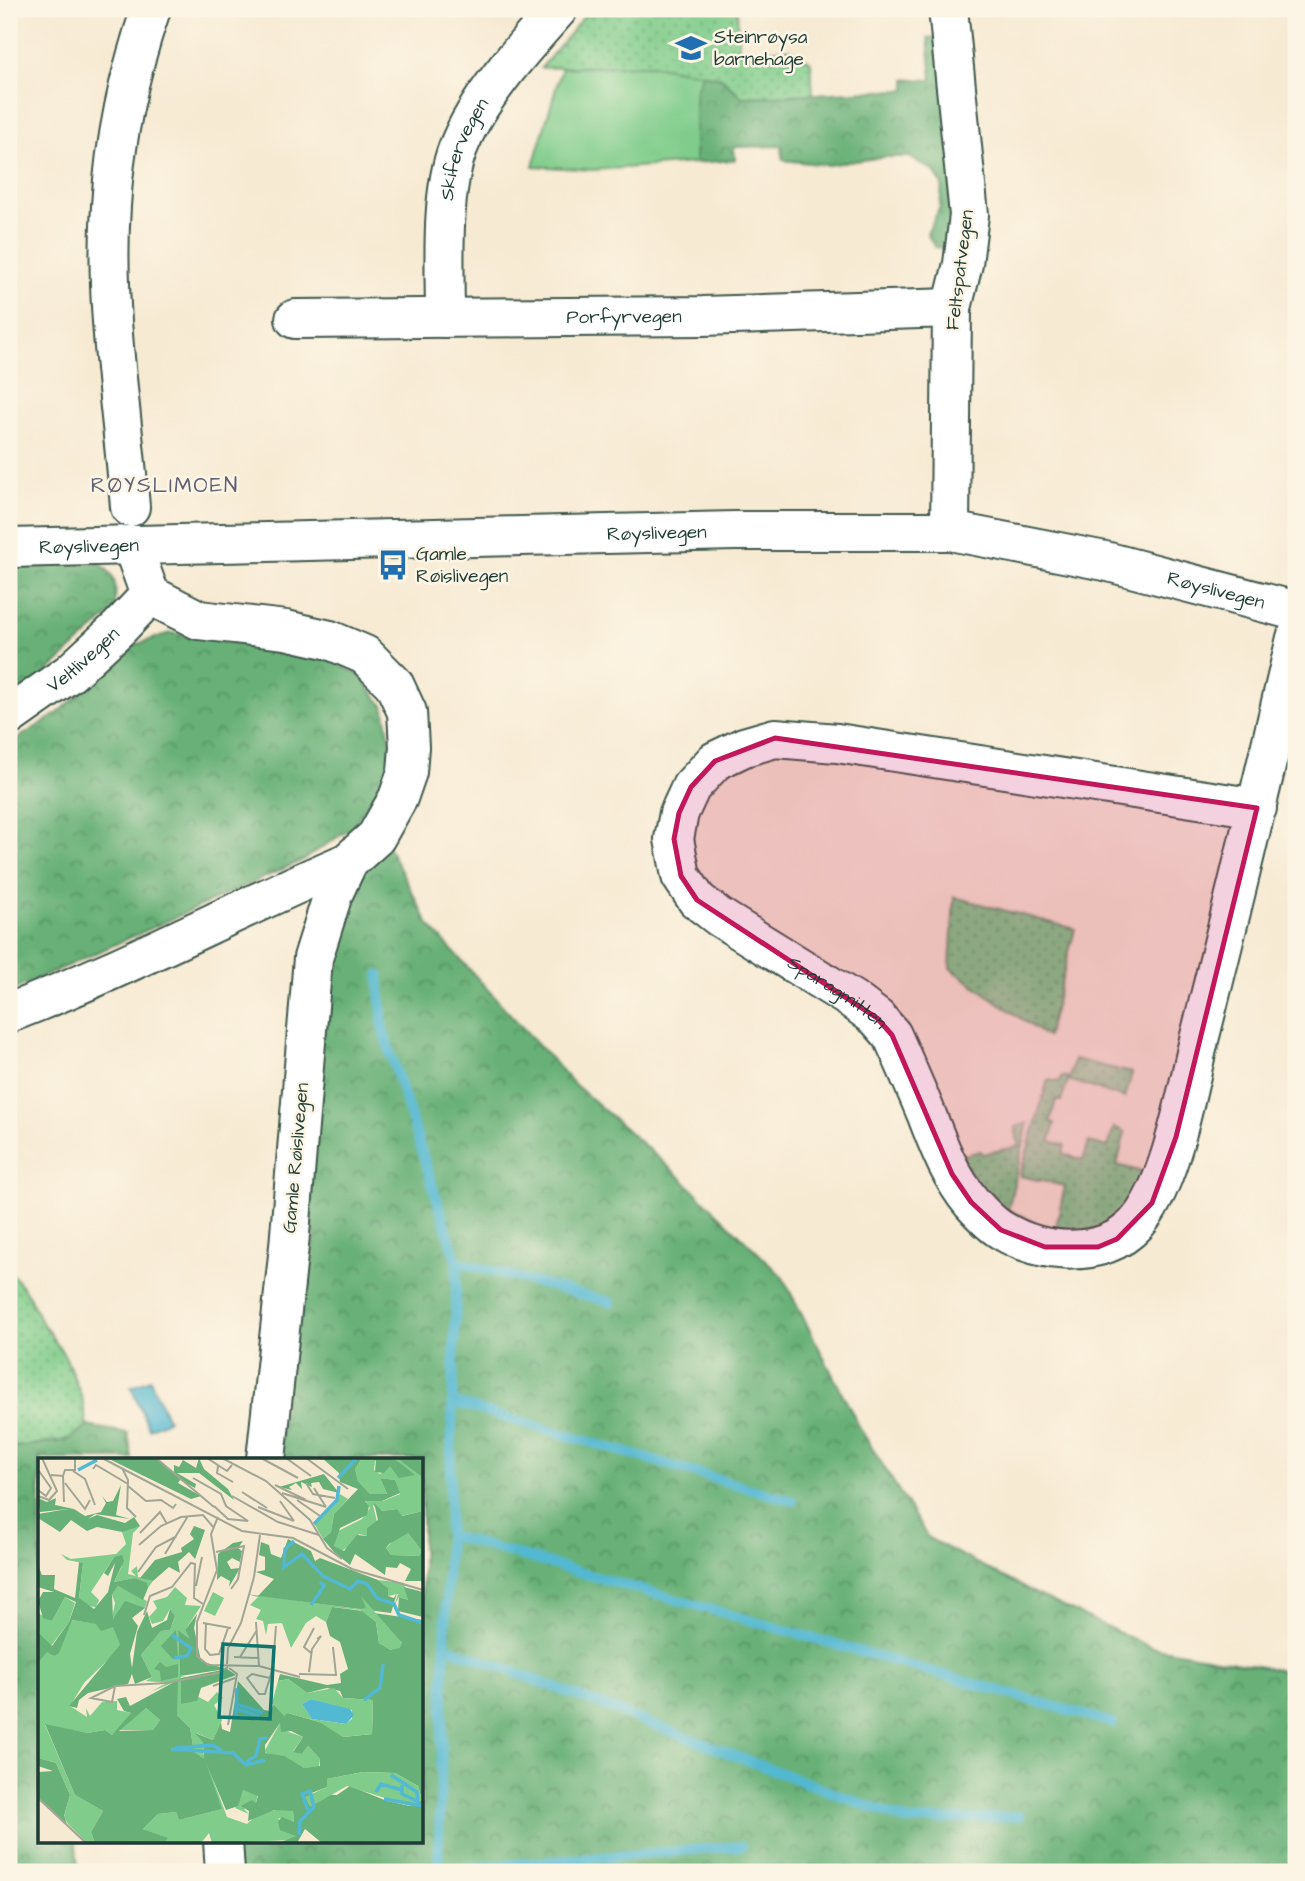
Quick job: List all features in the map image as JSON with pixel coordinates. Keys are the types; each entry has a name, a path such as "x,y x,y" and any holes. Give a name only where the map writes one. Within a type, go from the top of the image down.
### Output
{"street":[{"path":"130,507 111,310 111,207 118,138 128,87 151,9"},
{"name":"Skifervegen","path":"445,318 445,240 457,150 472,117 530,40 558,9"},
{"name":"Feltspatvegen","path":"948,9 969,215 963,264 952,308 950,531"},
{"name":"Porfyrvegen","path":"295,319 704,316 952,308"},
{"name":"Røyslivegen","path":"9,548 722,532 950,531 1105,561 1296,611"},
{"path":"132,545 150,595"},
{"name":"Veltlivegen","path":"9,716 70,673 150,595"},
{"name":"Gamle Røislivegen","path":"9,1013 60,994 348,862 376,837 398,798 407,772 407,712 394,684 365,655 330,640 286,631 199,620 150,595"},
{"name":"Sparagmitten","path":"1257,808 837,743 775,738 744,747 715,761 691,787 678,813 674,839 681,876 697,900 738,931 853,1000 877,1018 892,1035 952,1174 971,1202 1001,1230 1024,1241 1045,1247 1098,1247 1117,1240 1136,1225 1152,1203 1176,1137 1257,808 1296,638"},
{"name":"Gamle Røislivegen","path":"266,1458 289,1246 313,958 333,894 348,862"},
{"path":"223,1842 225,1872"}],"highlighted area":[{"path":"775,738 1257,808 1176,1137 1152,1203 1117,1239 1098,1247 1045,1247 1001,1230 971,1202 952,1174 892,1035 877,1018 697,900 681,876 674,839 679,813 691,787 715,761"}],"green space":[{"name":"Steinrøysa barnehage","path":"590,9 737,9 739,51 790,49 811,62 813,96 742,97 721,78 652,65 541,68"},
{"path":"936,37 953,121 949,249 935,247 927,234 940,207 942,185 934,171 909,157 884,157 827,165 783,160 782,146 734,147 735,160 695,163 695,93 702,74 721,78 742,97 906,90 906,79 932,80 928,38"},
{"path":"652,65 702,74 695,93 695,163 593,170 533,166 562,68"},
{"path":"9,563 100,563 113,579 116,590 114,611 9,707"},
{"path":"170,633 322,656 359,674 384,707 391,744 386,779 351,828 303,860 9,992 9,744 58,713 135,645"},
{"path":"386,842 429,925 573,1083 679,1176 782,1276 861,1430 928,1538 1030,1591 1150,1647 1296,1673 1296,1872 237,1872 235,1842 424,1842 424,1458 278,1458 298,1285 308,1264 315,1237 307,1214 318,1012 351,880"},
{"path":"954,897 1075,929 1047,1037 950,968"},
{"path":"1074,1059 1132,1073 1125,1098 1068,1080 1061,1101 1056,1100 1050,1121 1055,1123 1050,1141 1065,1145 1063,1154 1083,1160 1089,1142 1108,1147 1114,1127 1125,1132 1117,1165 1147,1173 1164,1119 1170,1120 1151,1185 1130,1218 1114,1230 1101,1235 1054,1239 1022,1230 994,1212 971,1186 957,1157 1019,1146 1015,1127 1028,1123 1008,1210 1055,1231 1065,1186 1020,1176 1048,1080 1060,1082 1062,1076 1069,1078"},
{"path":"9,1269 29,1296 39,1318 65,1356 82,1397 87,1426 68,1440 9,1448"},
{"path":"87,1426 128,1433 132,1458 38,1458 38,1842 76,1842 78,1872 12,1872 9,1868 9,1448 68,1440"}],"water":[{"path":"150,1379 168,1420 149,1429 131,1387"}],"waterway":[{"path":"379,975 383,1030 457,1262 438,1870 742,1846"},
{"path":"457,1262 611,1302"},
{"path":"452,1402 793,1501"},
{"path":"448,1535 1113,1723"},
{"path":"445,1646 908,1821 1020,1816"}],"place":[{"name":"Steinrøysa barnehage","path":"691,48"},
{"name":"Gamle Røislivegen","path":"393,565"}],"district":[{"name":"RØYSLIMOEN","path":"165,485"}]}
